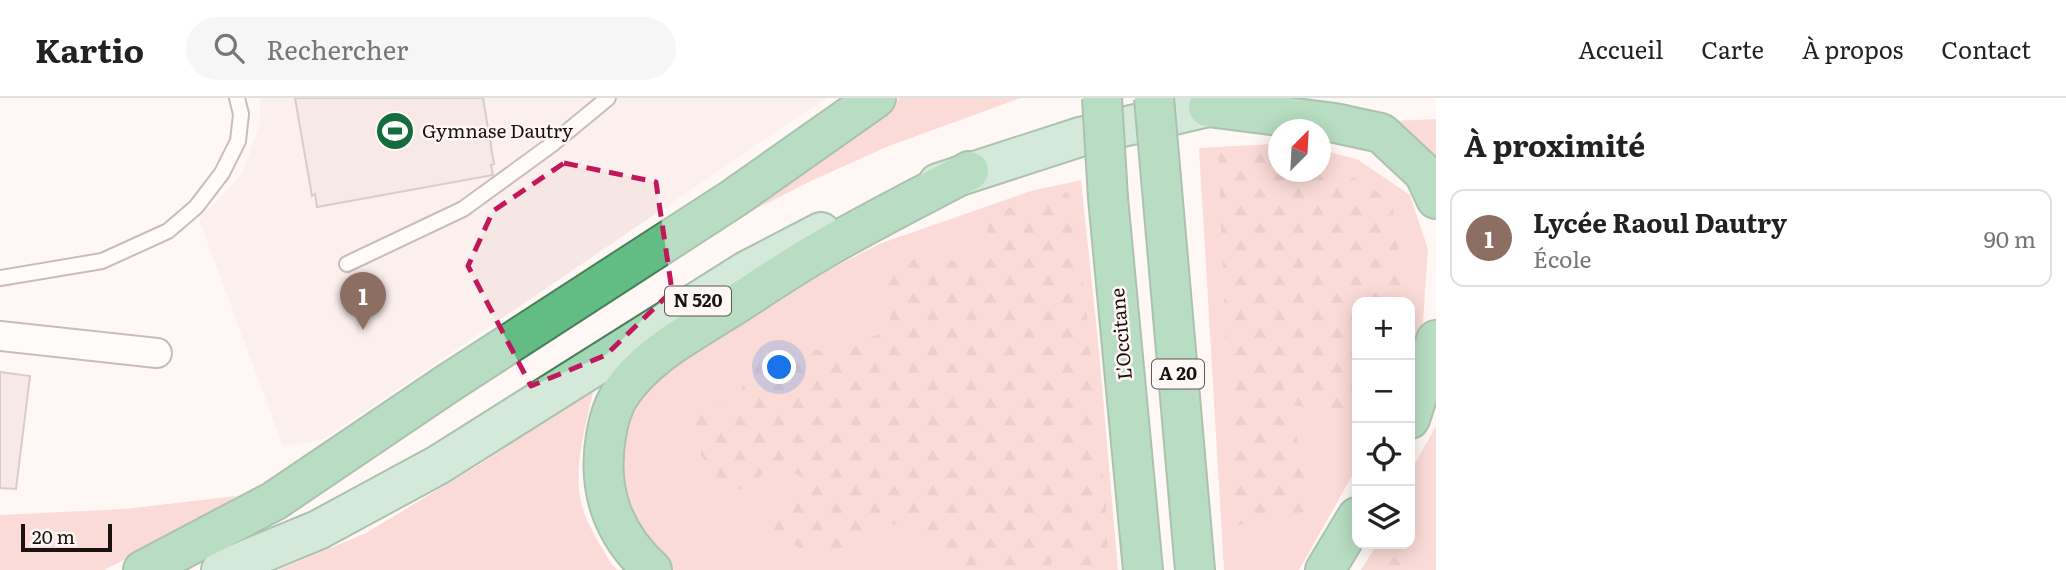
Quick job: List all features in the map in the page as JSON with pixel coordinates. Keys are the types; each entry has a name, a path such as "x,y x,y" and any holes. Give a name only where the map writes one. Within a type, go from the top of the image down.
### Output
{"highway":[{"path":"143,570 274,501 458,377 734,198 876,98"},
{"name":"L'Occitane","path":"1102,98 1108,198 1143,570"},
{"name":"A 20","path":"1154,98 1195,570"},
{"path":"1209,107 1335,123 1381,133 1424,173 1436,199"},
{"path":"652,570 623,536 605,495 602,477 603,452 608,424 618,398 640,371 672,344 816,253 969,171"},
{"path":"1415,404 1436,340"},
{"path":"1414,423 1436,387"},
{"path":"1325,570 1352,525"}],"main road":[{"name":"N 520","path":"221,570 317,530 438,465 747,271 858,213 969,171 1080,137 1209,107"}],"street":[{"path":"0,336 157,353"}],"lane":[{"path":"0,278 102,261 167,231 196,207 222,173 238,141 242,114 237,98"},
{"path":"348,264 463,209 551,145 608,98"}],"highlighted area":[{"path":"564,163 656,182 672,291 606,355 531,386 468,266 493,211"}],"shaded area":[{"path":"260,98 826,98 323,440 283,446 199,220 242,174 260,123"}],"green space":[{"path":"900,98 1021,98 889,146 813,180 726,224"},
{"path":"1436,119 1436,163 1394,121"},
{"path":"1268,144 1268,182 1331,182 1331,165 1392,200 1404,297 1352,297 1352,418 1290,404 1312,510 1233,526 1218,147"},
{"path":"1268,145 1268,182 1331,182 1331,152 1357,159 1410,195 1428,249 1423,323 1415,343 1415,297 1352,297 1352,476 1299,570 1224,570 1199,148"},
{"path":"1081,180 1118,570 674,570 659,560 616,486 616,437 650,379 764,304 879,244 1031,191"},
{"path":"1068,192 1077,222 1106,504 1108,563 1082,565 1057,555 1047,570 971,570 942,555 920,528 871,522 850,551 825,559 796,546 774,529 803,477 770,465 747,491 720,483 701,455 694,407 734,408 757,349 839,350 894,328 872,275 932,253 953,261 985,246 990,213"},
{"path":"594,388 581,447 579,492 591,529 612,565 618,570 278,570 366,533 482,463"},
{"path":"1436,426 1436,570 1361,570 1374,549 1415,549 1415,463"},
{"path":"236,496 211,516 104,570 0,570 0,515 125,509"},
{"path":"1375,549 1380,549 1417,570 1361,570"}],"building":[{"name":"Gymnase Dautry","path":"295,98 483,98 494,164 491,165 493,175 317,207 315,194 312,196"},
{"path":"0,372 30,376 16,489 0,488"}],"place":[{"name":"Gymnase Dautry","path":"395,131"},
{"name":"Lycée Raoul Dautry","path":"363,330"}]}
